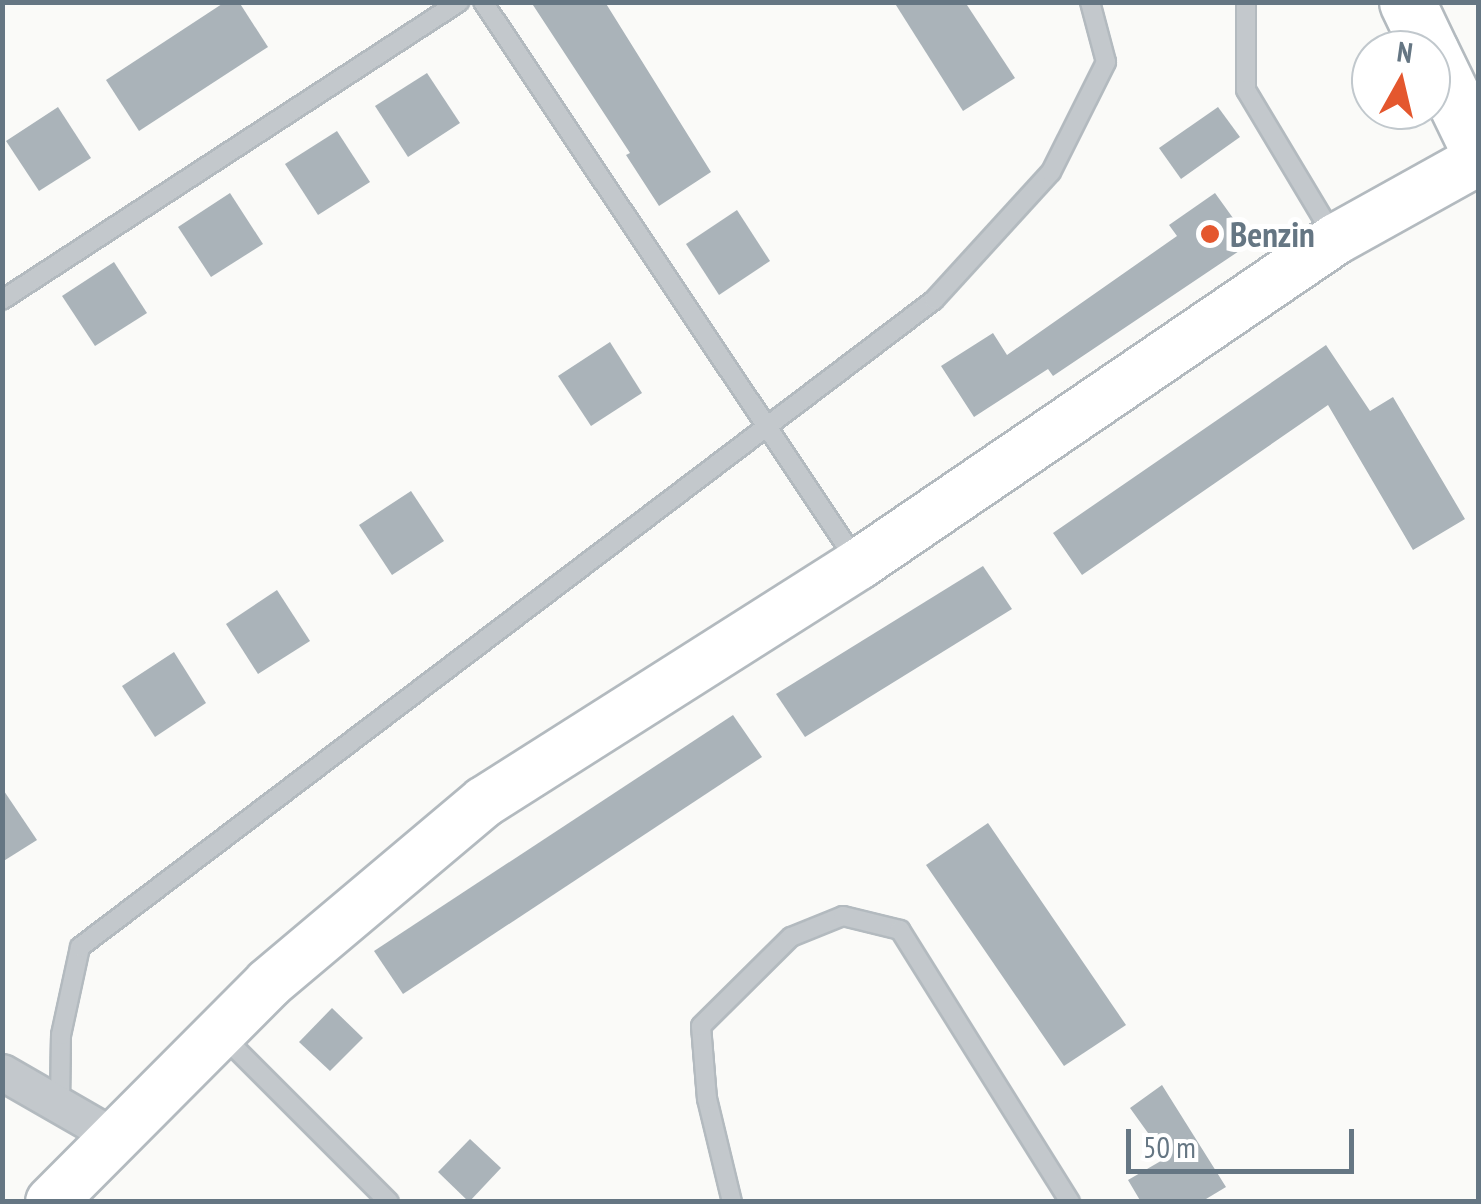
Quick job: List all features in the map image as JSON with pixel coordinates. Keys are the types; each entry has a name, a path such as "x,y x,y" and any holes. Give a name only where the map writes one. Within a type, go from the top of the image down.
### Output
{"highway":[{"path":"1407,2 1420,30"},
{"path":"1451,93 1478,148"}],"street":[{"path":"50,1202 269,984 484,802 859,564 1336,240 1478,160"},
{"path":"2,1072 115,1137"}],"lane":[{"path":"2,300 459,2"},
{"path":"483,2 859,564"},
{"path":"60,1106 61,1035 80,947 934,300 1051,172 1106,62 1090,2"},
{"path":"1246,2 1246,90 1336,240"},
{"path":"732,1202 707,1099 701,1026 791,938 843,916 900,930 1070,1202"},
{"path":"220,1033 388,1202"}],"building":[{"path":"225,2 239,2 268,47 139,131 106,80"},
{"path":"531,2 605,2 711,172 659,206 626,155 630,153"},
{"path":"894,2 965,2 1015,78 963,111"},
{"path":"427,73 460,123 408,157 375,106"},
{"path":"58,107 91,158 39,191 6,141"},
{"path":"1218,107 1240,137 1181,179 1159,148"},
{"path":"337,131 370,182 318,215 285,164"},
{"path":"230,193 263,244 211,277 178,227"},
{"path":"1215,193 1251,243 1053,376 1048,369 974,417 941,366 993,333 1007,355 1177,236 1169,225"},
{"path":"737,210 770,261 719,295 686,244"},
{"path":"114,262 147,313 95,346 62,296"},
{"path":"610,342 642,393 591,426 558,376"},
{"path":"1326,345 1370,411 1393,397 1465,519 1413,550 1328,405 1082,575 1053,533"},
{"path":"411,491 444,541 392,575 359,525"},
{"path":"983,566 1012,609 805,737 776,694"},
{"path":"277,590 310,641 258,674 226,624"},
{"path":"174,652 206,703 155,737 122,686"},
{"path":"733,715 762,757 403,994 374,951"},
{"path":"2,788 37,840 2,862"},
{"path":"988,823 1126,1025 1064,1066 926,865"},
{"path":"332,1008 363,1038 330,1071 299,1042"},
{"path":"1162,1085 1226,1187 1201,1202 1141,1202 1128,1180 1166,1158 1130,1108"},
{"path":"470,1139 501,1168 469,1202 438,1172"}],"place":[{"name":"Benzin","path":"1210,234"}]}
